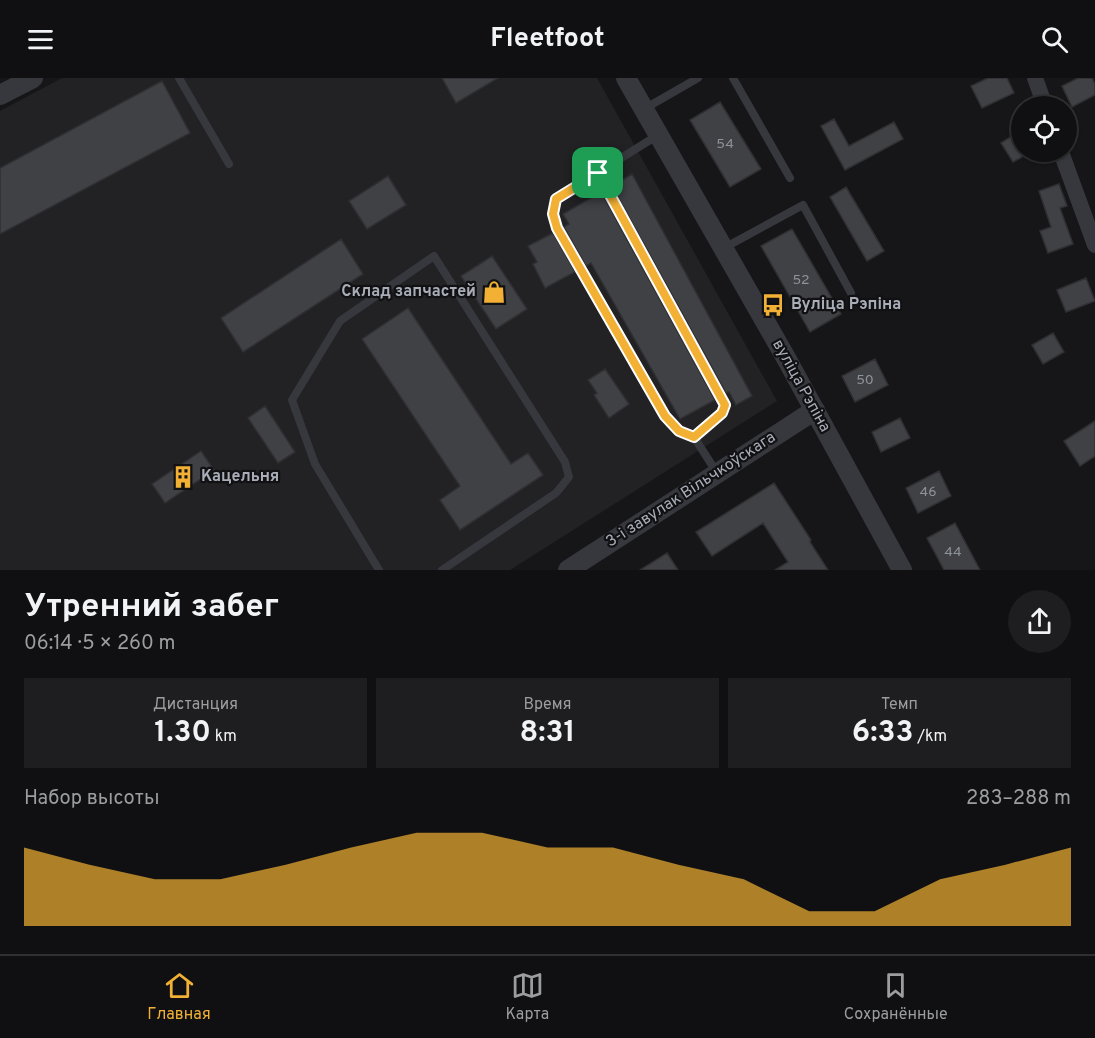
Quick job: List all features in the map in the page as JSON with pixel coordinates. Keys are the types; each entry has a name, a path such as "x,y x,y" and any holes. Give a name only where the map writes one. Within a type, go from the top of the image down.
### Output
{"street":[{"name":"вуліца Рэпіна","path":"626,78 724,248 902,570"},
{"path":"1035,78 1041,96"},
{"path":"1065,162 1095,245"},
{"name":"3-і завулак Вільчкоўскага","path":"568,570 814,410"}],"lane":[{"path":"179,78 229,164"},
{"path":"644,109 698,78"},
{"path":"733,78 790,178"},
{"path":"659,134 556,199 553,214 557,228 665,416 679,431 694,437 717,473"},
{"path":"598,173 725,405 722,413 694,437"},
{"path":"724,248 803,205 851,293"},
{"path":"379,570 315,464 291,400 340,321 434,256 565,462 569,477 556,493 442,570"}],"shaded area":[{"path":"62,78 597,78 777,401 510,570 0,570 0,111"}],"building":[{"path":"442,78 498,78 456,103"},
{"path":"988,78 1007,78 1014,93 982,108 971,86"},
{"path":"1078,78 1092,78 1095,84 1095,95 1077,104 1077,96 1067,96 1062,86"},
{"path":"162,81 190,133 0,234 0,168"},
{"path":"720,102 761,169 730,187 690,120"},
{"path":"834,119 849,146 894,122 903,139 845,170 821,126"},
{"path":"1011,137 1011,159 1001,143"},
{"path":"632,174 752,396 736,405 729,392 726,393 612,186"},
{"path":"388,176 406,205 367,229 349,201"},
{"path":"1059,184 1067,206 1060,208 1073,244 1048,253 1040,231 1051,227 1039,191"},
{"path":"846,187 884,251 867,261 830,197"},
{"path":"601,192 715,400 680,419 591,263 586,266 564,227 569,224 563,214"},
{"path":"792,229 841,314 810,332 761,246"},
{"path":"553,233 575,272 545,288 533,264 537,262 528,246"},
{"path":"341,239 363,274 243,352 221,318"},
{"name":"Склад запчастей","path":"492,256 527,309 496,329 461,276"},
{"path":"1086,278 1095,301 1066,312 1057,290"},
{"path":"408,308 511,464 528,453 543,475 460,530 440,500 460,486 362,339"},
{"path":"1053,333 1064,352 1043,364 1032,345"},
{"path":"875,359 888,385 855,402 842,376"},
{"path":"605,369 629,404 609,418 594,395 597,393 588,380"},
{"path":"265,406 295,452 278,463 248,418"},
{"path":"900,418 910,438 881,452 872,432"},
{"path":"1095,421 1095,456 1080,466 1064,441"},
{"name":"Кацельня","path":"201,451 214,470 165,503 152,484"},
{"path":"939,471 951,496 918,513 906,488"},
{"path":"774,483 828,570 775,570 788,562 763,523 712,556 696,532"},
{"path":"955,523 980,570 944,570 927,538"},
{"path":"667,553 678,570 640,570"}],"place":[{"name":"Склад запчастей","path":"494,292"},
{"name":"Вуліца Рэпіна","path":"773,305"},
{"name":"Кацельня","path":"183,477"}],"route":[{"path":"598,173 725,405 722,413 694,437 679,431 665,416 557,228 553,214 556,199 598,173"}]}
